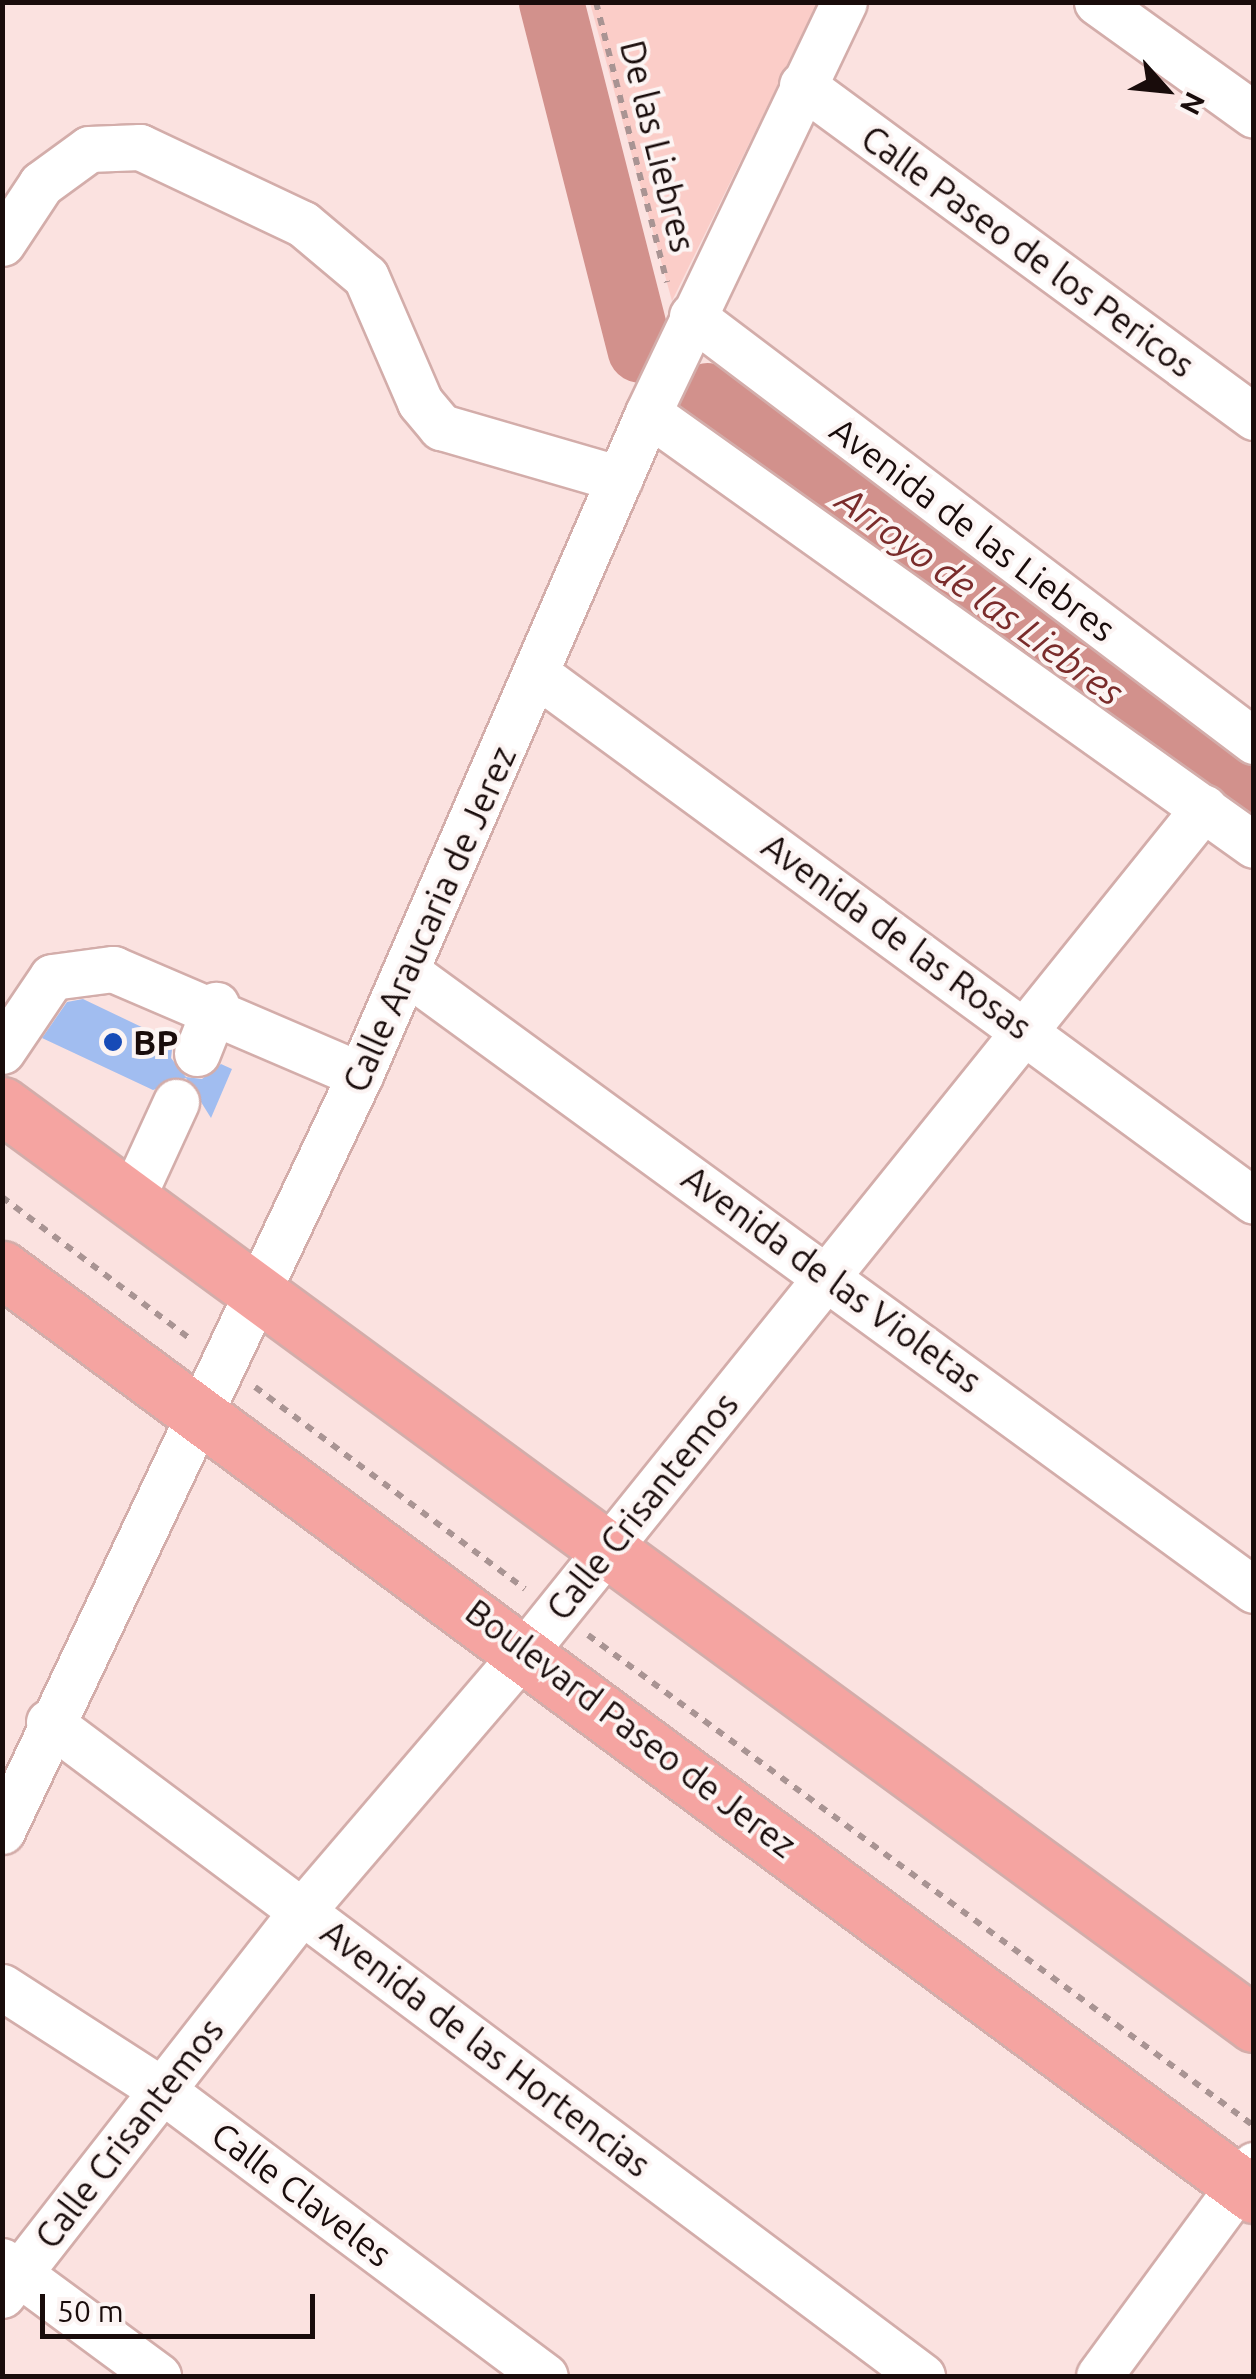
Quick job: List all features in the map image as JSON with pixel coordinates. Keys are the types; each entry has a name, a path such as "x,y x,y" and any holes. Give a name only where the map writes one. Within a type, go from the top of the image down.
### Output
{"main road":[{"path":"2,1104 1254,2024"},
{"name":"Boulevard Paseo de Jerez","path":"2,1268 208,1385 542,1630 1249,2182"}],"street":[{"name":"Calle Araucaria de Jerez","path":"2,1831 49,1722 407,972 538,675 651,407 684,316 844,2"},
{"path":"1098,2 1254,116"},
{"name":"Calle Paseo de los Pericos","path":"802,86 1254,417"},
{"path":"2,243 41,184 88,148 140,147 303,224 366,277 420,402 441,426 620,479"},
{"name":"Avenida de las Liebres","path":"684,316 1252,735"},
{"path":"651,407 1254,845"},
{"name":"Avenida de las Rosas","path":"538,675 1254,1201"},
{"name":"Calle Crisantemos","path":"8,2276 162,2090 303,1910 609,1548 1029,1032 1204,808"},
{"path":"2,1051 36,990 83,969 145,978 216,1005 360,1074"},
{"name":"Avenida de las Violetas","path":"407,972 829,1275 1254,1590"},
{"path":"197,1053 216,1005"},
{"path":"131,1200 176,1102"},
{"name":"Avenida de las Hortencias","path":"49,1722 922,2376"},
{"name":"Calle Claveles","path":"2,1987 162,2090 545,2376"},
{"path":"1098,2376 1249,2182"},
{"path":"8,2276 158,2376"}],"path":[{"name":"De las Liebres","path":"596,2 684,316"},
{"path":"2,1197 208,1385 542,1630 1254,2126"}],"shaded area":[{"path":"590,3 818,3 672,301"}],"building":[{"name":"BP","path":"83,999 173,1042 171,1058 186,1077 202,1079 221,1064 232,1069 211,1118 186,1078 153,1090 42,1038 67,1002"}],"waterway":[{"name":"Arroyo de las Liebres","path":"551,2 640,350"},
{"name":"Arroyo de las Liebres","path":"707,395 1254,796"}],"place":[{"name":"BP","path":"113,1042"}]}
